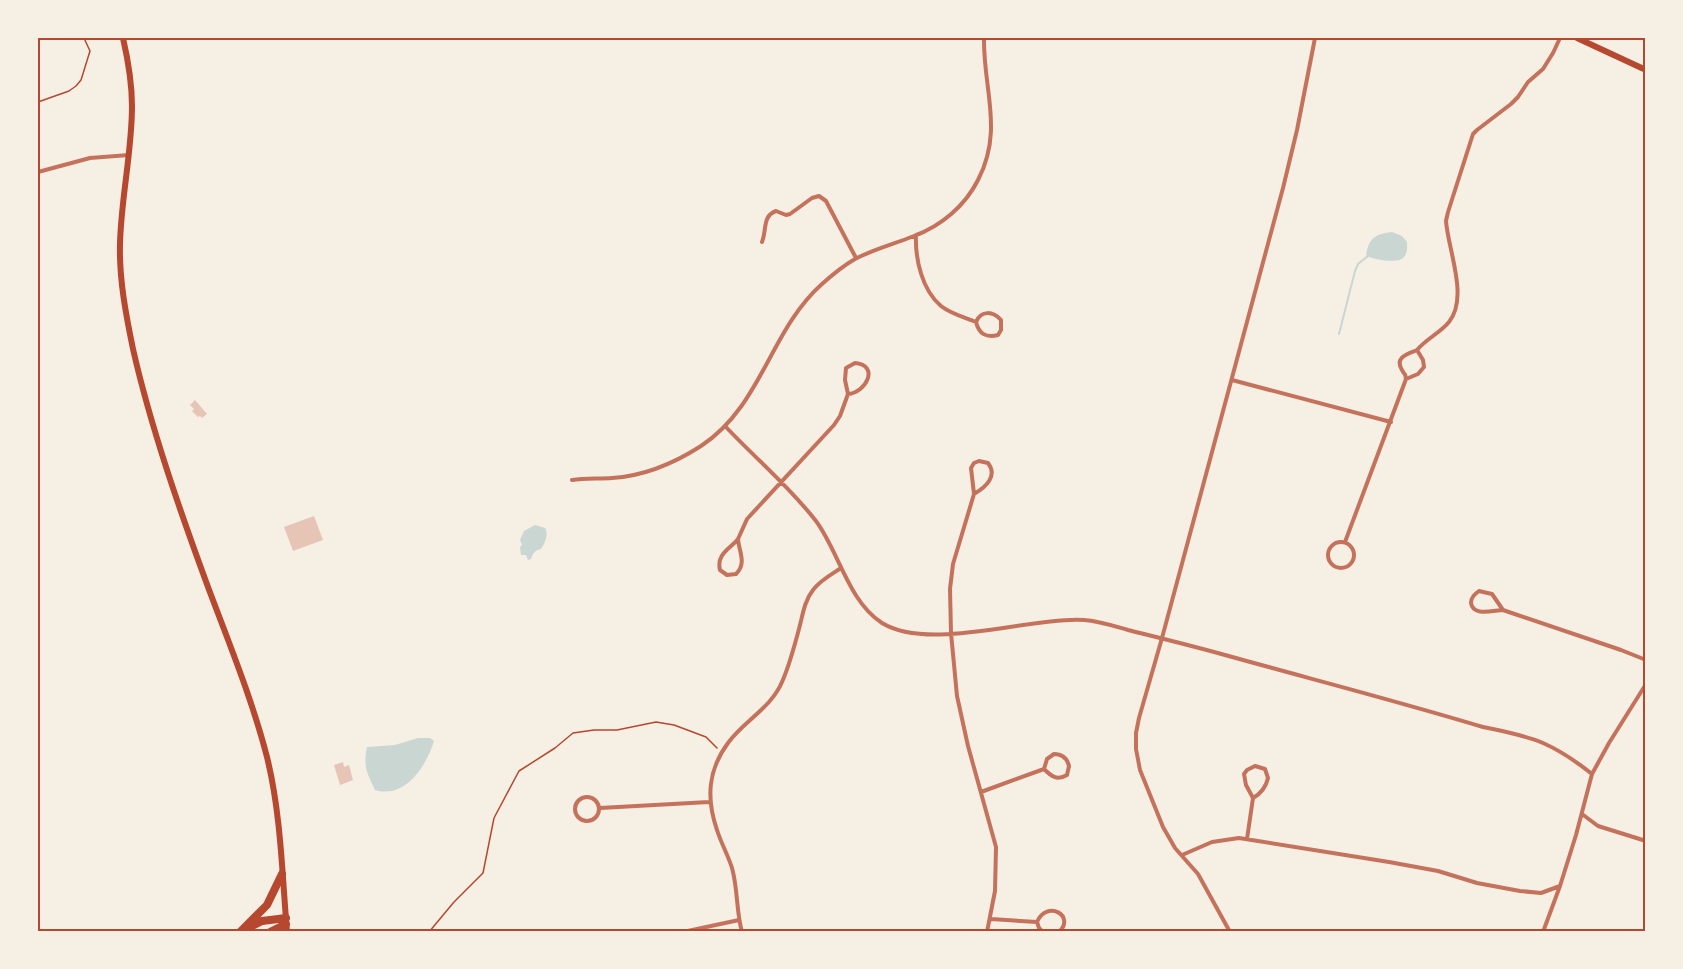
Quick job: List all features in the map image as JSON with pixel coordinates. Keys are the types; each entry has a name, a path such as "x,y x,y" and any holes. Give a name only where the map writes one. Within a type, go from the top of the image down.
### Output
{"highway":[{"path":"241,932 267,906 282,874"},
{"path":"241,932 256,923 287,924"},
{"path":"270,932 287,924"}],"main road":[{"path":"123,38 131,82 132,124 124,187 120,245 121,276 134,350 167,466 229,640 263,744 273,788 287,924"},
{"path":"1577,38 1646,70"}],"street":[{"path":"572,480 615,478 647,473 674,463 712,438 747,400 801,307 820,285 856,258 916,236 958,208 983,171 992,129 984,38"},
{"path":"1230,932 1198,874 1175,848 1164,827 1140,770 1136,733 1290,162 1315,38"},
{"path":"1345,542 1406,380 1406,375 1400,366 1401,359 1406,354 1417,350 1449,323 1456,306 1457,286 1446,221 1473,134 1511,105 1528,82 1543,69 1560,38"},
{"path":"38,172 90,158 129,155"},
{"path":"762,242 769,214 776,211 786,215 790,214 812,198 819,196 826,201 856,258"},
{"path":"916,236 918,264 929,291 943,307 976,322 982,334 998,335 1002,330 1001,320 996,315 983,314 976,322"},
{"path":"1406,380 1418,375 1424,367 1417,350"},
{"path":"738,539 723,552 720,559 720,570 727,575 736,574 741,568 742,557 738,539 747,519 834,425 848,394 845,380 846,368 851,364 862,364 868,371 866,383 855,393 848,394"},
{"path":"1232,380 1391,422"},
{"path":"725,426 783,482 817,522 861,603 884,624 905,633 951,633 1051,622 1095,621 1522,736 1543,743 1568,756 1592,774"},
{"path":"974,494 982,489 992,477 992,468 988,463 979,461 971,468 974,494 951,575 951,633 957,696 968,746 996,847 995,891 987,932"},
{"path":"1345,542 1352,549 1353,559 1345,567 1335,566 1328,559 1329,549 1335,543 1345,542"},
{"path":"742,932 732,868 716,829 709,802 714,769 722,752 736,733 765,707 779,690 806,603 812,591 841,568"},
{"path":"1503,610 1492,594 1479,591 1473,594 1471,601 1475,610 1483,612 1503,610 1646,660"},
{"path":"1543,932 1560,886 1592,774 1646,684"},
{"path":"1054,754 1065,757 1069,766 1067,775 1062,778 1053,777 1044,769 1047,759 1054,754"},
{"path":"1247,839 1253,798 1244,778 1247,770 1255,766 1265,769 1268,778 1259,795 1253,798"},
{"path":"981,792 1044,769"},
{"path":"586,797 593,798 600,808 598,816 587,822 579,819 575,811 579,801 586,797"},
{"path":"600,808 709,802"},
{"path":"1582,814 1598,826 1646,842"},
{"path":"1182,855 1222,839 1247,839 1389,862 1520,891 1541,893 1560,886"},
{"path":"1036,922 1042,913 1049,910 1060,913 1065,922 1059,932"},
{"path":"991,919 1036,922"},
{"path":"683,932 739,920"},
{"path":"1036,922 1043,932"}],"path":[{"path":"38,102 69,91 81,80 90,51 84,38"},
{"path":"429,932 454,902 483,873 494,818 519,771 555,748 573,733 617,730 656,722 674,725 706,737 722,752"}],"shaded area":[{"path":"1392,232 1402,236 1407,242 1404,257 1397,260 1385,260 1366,255 1374,238"},
{"path":"535,525 545,528 547,536 541,549 533,553 531,559 528,560 526,555 521,555 520,540 524,531"},
{"path":"418,738 430,738 434,741 420,770 405,785 396,790 386,792 375,790 366,769 367,747 395,745"}],"building":[{"path":"195,400 207,414 202,418 192,411 194,409 190,405"},
{"path":"314,516 323,540 293,551 284,527"},
{"path":"343,762 344,767 349,765 353,780 340,785 334,765"}],"waterway":[{"path":"1339,334 1355,271 1358,264 1368,256"}]}
